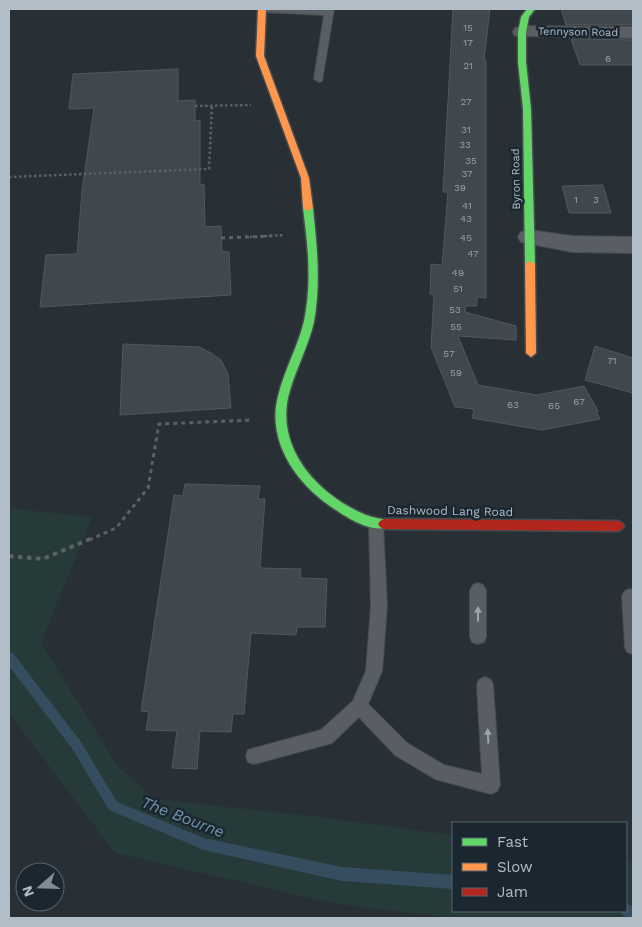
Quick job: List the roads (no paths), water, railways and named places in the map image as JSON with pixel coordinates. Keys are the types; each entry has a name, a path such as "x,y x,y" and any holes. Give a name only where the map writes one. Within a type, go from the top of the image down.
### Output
{"street":[{"name":"Dashwood Lang Road","path":"262,9 260,56 304,178 314,262 310,307 304,340 289,381 282,412 283,433 289,453 306,481 328,500 357,517 376,524 618,526"},
{"name":"Byron Road","path":"531,9 526,17 522,32 522,62 527,110 531,353"},
{"name":"Tennyson Road","path":"522,32 633,33"},
{"path":"529,237 572,244 633,245"}],"lane":[{"path":"262,9 330,11 319,79"},
{"path":"254,756 326,737 359,706 374,670 379,606 376,524"},
{"path":"478,590 478,637"},
{"path":"630,596 633,647"},
{"path":"359,706 401,749 441,773 491,785 485,685"}],"waterway":[{"name":"The Bourne","path":"9,657 77,746 113,806 204,844 342,874 452,882"},
{"name":"The Bourne","path":"627,911 633,914"}]}
